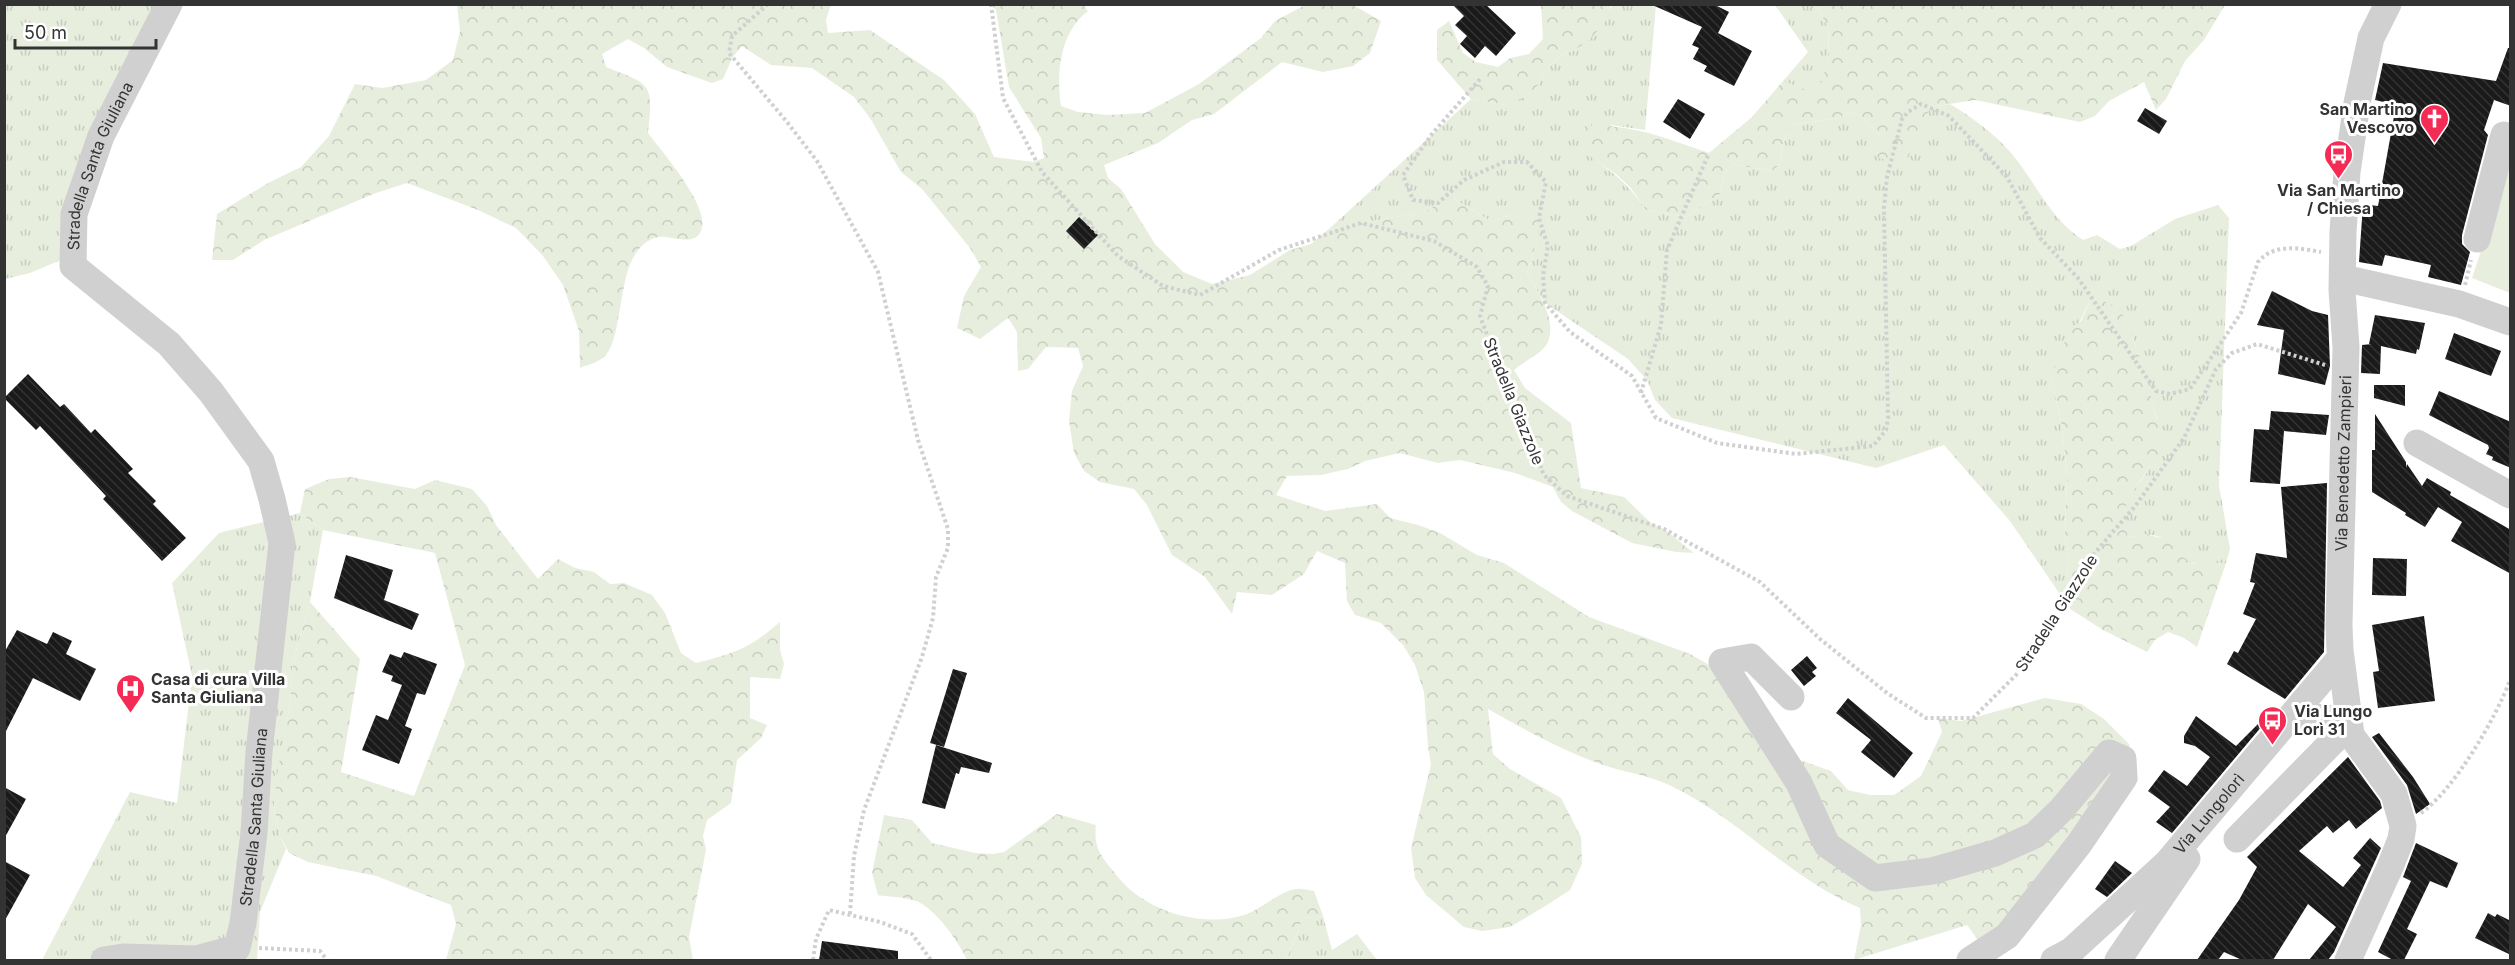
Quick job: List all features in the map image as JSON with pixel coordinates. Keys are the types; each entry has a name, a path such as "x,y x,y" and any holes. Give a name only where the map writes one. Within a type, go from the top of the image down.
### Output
{"street":[{"name":"Stradella Santa Giuliana","path":"169,4 100,136 74,214 73,266 169,344 211,392 261,460 272,499 282,543 259,752 254,833 243,923 237,948"},
{"name":"Via Benedetto Zampieri","path":"2388,4 2371,39 2357,103 2347,172 2343,266 2345,372 2338,656 2348,732 2394,794 2403,826"},
{"path":"2477,239 2504,135 2511,138"},
{"path":"2343,266 2511,322"},
{"path":"2417,443 2511,495"},
{"name":"Via Benedetto Zampieri","path":"2308,718 2327,691 2338,656"},
{"name":"Via Lungolorì","path":"2062,956 2167,863 2338,656"},
{"path":"1791,697 1751,657 1722,662 1799,783 1827,845 1875,878 1932,871 1995,853 2035,835 2061,810 2109,753 2123,759 2124,778 2079,844 2007,936 1970,960"},
{"path":"2237,838 2348,732 2336,719 2308,718"},
{"name":"Via Lungolorì","path":"2118,960 2197,844 2308,718"},
{"path":"2348,960 2390,867 2401,839 2403,826"},
{"path":"104,960 123,957 196,959 237,948"}],"path":[{"path":"768,4 732,36 729,53 817,162 878,272 918,440 948,529 948,548 936,577 933,618 922,657 864,810 854,856 850,914"},
{"name":"Stradella Giazzole","path":"991,4 1002,98 1042,172 1119,256 1163,286 1200,295 1279,250 1361,223 1434,241 1476,267 1488,286 1480,316 1545,475 1567,496 1664,529 1760,582 1820,639 1887,693 1926,718 1973,718 2021,670 2082,568 2136,505 2184,438 2216,369 2232,353 2257,344 2345,372"},
{"path":"1480,79 1432,134 1403,175 1413,200 1438,203 1464,180 1504,162 1527,162 1546,182 1539,218 1548,246 1543,275 1545,303 1570,332 1632,376 1656,418 1717,442 1796,454 1873,446 1886,430 1888,418 1884,208 1886,187 1902,119 1921,104 1950,116 2007,177 2040,238 2078,278 2156,391 2170,394 2190,389 2241,314 2258,262 2263,256 2275,249 2302,249 2343,266"},
{"path":"1641,394 1661,325 1667,250 1709,153"},
{"path":"2459,304 2477,239"},
{"path":"2403,826 2432,806 2456,775 2502,703 2511,680"},
{"path":"813,960 816,939 829,910 850,914 912,934 931,960"},
{"path":"237,948 320,951 327,960"}],"green space":[{"path":"1611,4 1604,24 1590,39 1575,50 1561,55 1549,66 1534,91 1525,98 1505,105 1471,99 1437,60 1437,30 1449,21 1463,53 1476,62 1498,67 1510,58 1529,54 1543,39 1541,5"},
{"path":"4,5 176,5 99,172 75,254 30,273 5,279"},
{"path":"457,5 835,5 830,7 826,20 828,33 870,30 944,80 975,114 994,157 1033,162 1044,158 1041,138 1009,87 996,10 991,5 1084,5 1088,11 1071,30 1062,54 1059,80 1061,106 1078,112 1108,115 1145,113 1199,84 1261,38 1275,21 1305,5 1353,5 1381,21 1370,53 1353,66 1323,72 1282,62 1214,114 1192,120 1158,143 1104,165 1108,178 1121,189 1155,244 1183,272 1212,284 1250,275 1290,250 1311,244 1329,229 1428,211 1448,195 1492,222 1522,210 1539,218 1538,237 1527,274 1546,307 1550,335 1544,348 1514,370 1525,388 1571,423 1581,488 1624,497 1652,524 1664,529 1694,553 1676,552 1632,543 1572,511 1561,502 1553,487 1515,473 1460,460 1438,463 1400,453 1321,475 1287,476 1276,495 1325,511 1377,504 1390,518 1440,533 1477,555 1504,563 1589,617 1690,654 1718,670 1766,730 1800,760 1831,771 1848,790 1870,795 1894,795 1921,776 1942,732 1938,718 1961,721 2045,698 2081,704 2104,719 2129,744 2138,780 2130,793 1993,960 1967,925 1854,960 1861,925 1860,908 1809,881 1694,798 1661,782 1603,765 1573,753 1488,709 1493,754 1510,769 1561,798 1581,837 1582,864 1570,890 1510,927 1482,931 1464,927 1426,895 1415,878 1411,848 1431,764 1424,692 1415,665 1403,645 1381,623 1355,615 1347,601 1345,563 1317,551 1304,574 1272,595 1237,592 1232,614 1205,577 1172,555 1147,505 1134,489 1100,482 1084,471 1074,453 1069,421 1072,391 1083,366 1078,348 1046,347 1028,369 1018,371 1017,332 1008,318 980,339 957,328 964,296 981,267 970,248 922,189 901,172 870,118 854,97 812,68 771,65 742,46 732,58 723,79 712,83 667,67 644,48 628,39 602,54 606,67 633,78 646,88 650,105 648,133 691,192 702,217 702,227 700,234 695,238 684,240 658,237 639,249 628,270 610,349 600,360 580,368 579,331 563,285 543,256 516,228 478,210 407,183 376,193 264,240 233,260 212,260 217,214 268,183 301,167 329,136 355,84 382,88 426,80 453,60 460,31"},
{"path":"1611,5 1656,5 1645,130 1611,125 1594,160 1623,182 1646,210 1686,217 1720,194 1724,175 1732,164 1772,171 1781,163 1782,146 1789,125 1839,118 1849,112 1863,117 1881,137 1930,107 1950,104 1983,126 2005,146 2053,212 2083,240 2097,235 2120,249 2131,246 2175,219 2218,205 2229,218 2219,485 2230,549 2226,563 2196,564 2177,553 2162,538 2154,535 2128,537 2123,519 2128,498 2161,447 2156,415 2133,337 2091,299 2051,378 2062,426 2067,475 2065,535 2068,551 2067,581 2070,609 2010,521 1944,445 1876,468 1672,418 1655,400 1647,380 1628,359 1545,303 1527,274 1538,237 1522,210 1492,222 1448,195 1429,211 1329,229 1471,99 1505,105 1534,91 1549,66 1561,55 1575,50"},
{"path":"1775,5 1815,5 1828,26 1829,58 1821,87 1809,92 1783,81 1808,52"},
{"path":"1815,5 2225,5 2204,40 2185,61 2166,99 2156,110 2144,82 2109,101 2095,116 2080,122 1975,100 1930,107 1908,158 1891,161 1876,157 1881,137 1863,117 1849,112 1839,118 1789,125 1782,146 1781,163 1772,171 1732,164 1724,175 1720,194 1686,217 1646,210 1630,187 1616,174 1594,160 1580,145 1585,126 1603,126 1648,133 1709,153 1752,117 1783,81 1809,91 1820,87 1829,58 1828,26"},
{"path":"2510,163 2510,293 2472,278"},
{"path":"2091,299 2110,304 2125,318 2147,382 2161,438 2160,450 2127,505 2125,524 2128,537 2145,534 2166,539 2181,556 2194,564 2226,563 2197,647 2184,638 2168,632 2155,640 2147,652 2103,630 2070,609 2067,581 2068,551 2065,535 2067,475 2062,426 2051,378 2070,328 2081,321"},
{"path":"350,477 415,489 435,480 472,489 487,506 496,525 538,579 558,559 575,568 594,572 610,584 624,583 652,595 665,613 681,653 696,663 741,648 760,638 780,622 780,650 784,664 780,679 750,677 750,718 767,725 761,738 737,760 731,803 707,820 703,836 706,850 689,937 693,960 446,960 456,924 451,905 376,876 308,862 289,853 280,836 274,806 277,775 290,704 293,661 310,602 360,659 341,772 414,796 465,665 435,553 323,530 300,513 305,489 329,479"},
{"path":"300,513 323,530 310,602 293,661 290,704 274,806 280,836 286,849 260,912 257,960 42,960 130,792 177,803 192,676 172,583 219,533"},
{"path":"1057,814 1096,825 1096,841 1100,853 1118,877 1144,900 1160,908 1195,918 1230,918 1247,914 1290,890 1300,889 1314,891 1323,916 1303,918 1287,958 1282,960 967,960 946,926 923,905 907,899 878,895 872,873 884,815 912,820 932,843 975,853 993,854 1004,852"},
{"path":"1323,916 1332,950 1357,934 1377,960 1282,960 1287,958 1303,918"}],"building":[{"path":"1452,4 1485,4 1516,33 1496,56 1485,46 1475,58 1460,44 1467,36 1455,25 1464,16"},
{"path":"1650,4 1713,4 1729,12 1718,33 1752,51 1734,86 1704,71 1707,66 1693,59 1699,48 1692,45 1702,27"},
{"path":"2508,48 2511,48 2511,106 2494,100 2484,130 2488,135 2462,235 2462,244 2470,252 2461,285 2428,277 2431,265 2385,255 2382,266 2359,262 2363,204 2378,206 2396,105 2375,100 2383,63 2496,81"},
{"path":"1678,99 1705,114 1690,139 1663,122"},
{"path":"2145,108 2167,121 2159,134 2137,121"},
{"path":"1079,217 1098,235 1084,249 1066,231"},
{"path":"2272,291 2312,311 2328,315 2330,366 2325,385 2278,374 2284,330 2257,325"},
{"path":"2375,315 2425,323 2419,350 2417,349 2416,354 2381,346 2380,374 2361,373 2362,345 2372,344 2369,344"},
{"path":"2454,333 2501,351 2491,376 2445,359"},
{"path":"28,374 60,407 64,404 91,433 95,429 133,469 128,473 156,501 153,504 186,538 162,561 103,499 106,496 40,426 36,430 4,398"},
{"path":"2374,385 2405,385 2405,406 2374,398"},
{"path":"2439,391 2511,422 2511,468 2492,460 2493,457 2486,454 2488,445 2429,415"},
{"path":"2271,411 2329,415 2326,435 2284,431 2280,484 2250,482 2254,429 2269,430"},
{"path":"2375,414 2406,462 2406,468 2407,464 2422,486 2427,478 2451,492 2450,495 2511,530 2511,574 2451,541 2462,522 2438,507 2425,527 2372,492"},
{"path":"2327,483 2324,652 2285,699 2227,664 2234,651 2238,653 2256,619 2243,614 2255,583 2250,582 2256,553 2287,558 2281,487"},
{"path":"346,555 393,570 384,600 419,614 412,630 334,598"},
{"path":"2373,558 2407,559 2406,596 2372,595"},
{"path":"2424,616 2435,701 2378,708 2373,672 2379,671 2372,625"},
{"path":"17,630 47,644 53,632 72,641 66,654 96,669 80,701 33,678 4,735 4,653"},
{"path":"404,652 437,664 425,695 417,693 405,726 412,729 399,764 362,750 376,715 388,720 402,685 391,681 393,676 382,672 390,654 401,658"},
{"path":"1807,656 1817,668 1812,672 1816,676 1804,686 1791,670"},
{"path":"953,669 967,673 944,747 930,743"},
{"path":"1848,698 1913,753 1894,778 1861,752 1871,740 1836,713"},
{"path":"2271,711 2273,713 2172,833 2156,822 2170,807 2148,791 2164,770 2187,786 2210,757 2195,746 2184,743 2184,736 2196,716 2236,746"},
{"path":"2379,733 2413,777 2430,804 2416,814 2407,785 2372,737"},
{"path":"936,745 992,763 989,773 961,767 959,774 956,773 945,809 922,803"},
{"path":"2348,757 2380,801 2382,808 2356,829 2349,820 2333,833 2327,826 2299,851 2343,887 2361,865 2353,858 2370,838 2381,848 2334,952 2328,960 2309,960 2336,927 2308,904 2273,960 2242,960 2224,952 2218,960 2197,960 2239,900 2257,867 2247,857"},
{"path":"4,787 26,799 4,839"},
{"path":"2416,843 2458,863 2447,888 2430,881 2407,929 2417,934 2404,960 2393,960 2378,952 2411,881 2403,877"},
{"path":"4,861 30,875 4,922"},
{"path":"2115,861 2132,873 2107,897 2095,889"},
{"path":"2488,913 2495,917 2497,914 2511,921 2511,955 2475,938"},
{"path":"822,941 898,951 898,960 819,960"}],"place":[{"name":"San Martino Vescovo","path":"2435,144"},
{"name":"Via San Martino / Chiesa","path":"2339,180"},
{"name":"Casa di cura Villa Santa Giuliana","path":"130,714"},
{"name":"Via Lungo Lorì 31","path":"2273,746"}]}
